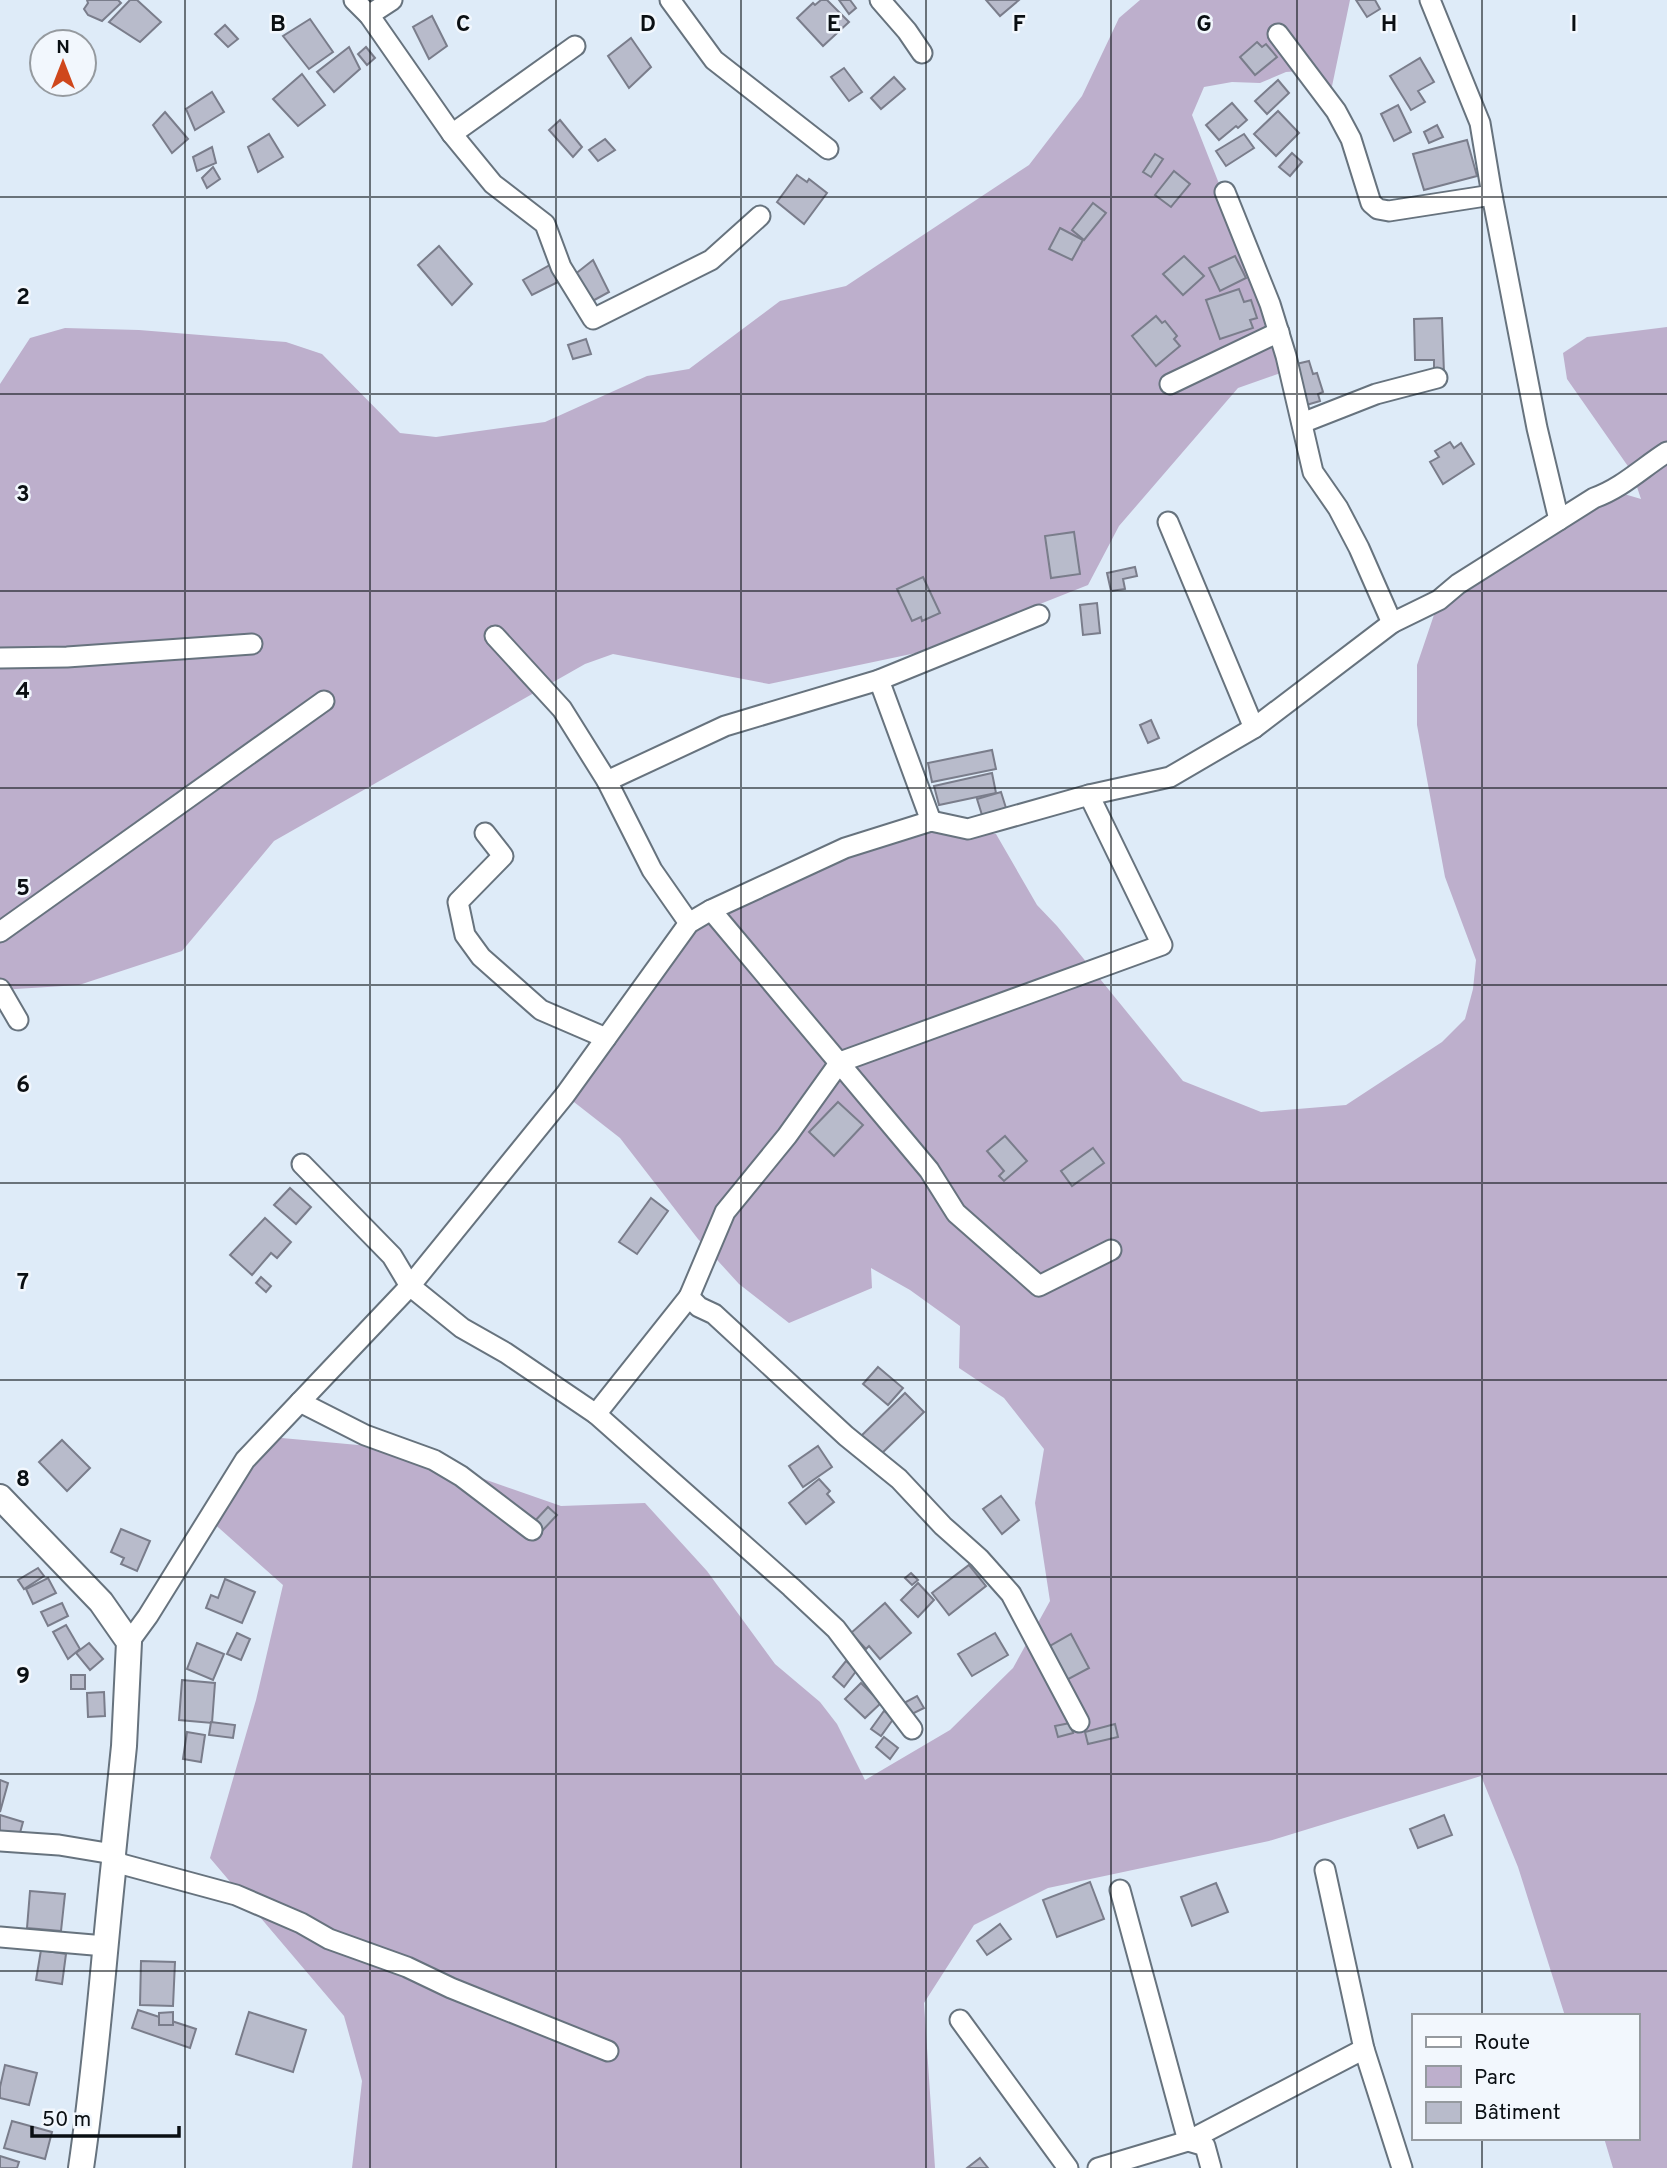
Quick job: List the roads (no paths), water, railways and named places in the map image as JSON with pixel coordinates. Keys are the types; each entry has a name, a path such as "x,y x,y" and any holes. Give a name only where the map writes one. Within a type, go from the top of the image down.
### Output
{"street":[{"path":"354,0 369,15 452,134 493,184 545,225 561,267 593,320 711,260 760,216"},
{"path":"369,15 392,0"},
{"path":"670,0 714,60 828,149"},
{"path":"880,0 922,53"},
{"path":"1430,0 1480,123 1537,428 1559,520"},
{"path":"1278,34 1336,111 1351,139 1371,203 1378,209 1389,211 1492,195"},
{"path":"452,134 575,46"},
{"path":"1225,192 1279,332 1314,472 1349,528 1392,623"},
{"path":"1170,384 1279,332"},
{"path":"1302,423 1376,394 1437,378"},
{"path":"80,2168 92,2090 124,1746 129,1642 245,1460 410,1286 558,1103 689,923 711,909 845,848 931,821 968,829 1089,795 1170,777 1254,728 1392,623 1438,600 1458,584 1594,498 1614,491 1667,452"},
{"path":"1168,522 1254,728"},
{"path":"607,782 725,726 879,680 1039,614"},
{"path":"495,636 562,709 607,782 652,870 689,923"},
{"path":"0,658 67,657 252,644"},
{"path":"879,680 931,821"},
{"path":"0,932 324,701"},
{"path":"596,1414 689,1297 725,1212 787,1136 840,1062 1162,945 1089,795"},
{"path":"485,833 503,856 458,902 465,935 481,957 541,1010 606,1038"},
{"path":"711,909 929,1170 956,1213 1039,1286 1111,1250"},
{"path":"0,989 18,1020"},
{"path":"302,1164 392,1256 410,1286 462,1328 506,1353 596,1414 836,1629 912,1730"},
{"path":"689,1297 699,1307 714,1314 846,1436 899,1479 943,1527 979,1558 1011,1594 1079,1722"},
{"path":"300,1402 365,1435 434,1460 461,1476 532,1530"},
{"path":"0,1497 101,1602 129,1642"},
{"path":"0,1841 59,1845 113,1858 236,1895 301,1923 329,1939 407,1967 451,1988 608,2051"},
{"path":"1325,1870 1364,2049 1402,2168"},
{"path":"1120,1890 1188,2141"},
{"path":"0,1937 105,1946"},
{"path":"960,2020 1068,2168"},
{"path":"1098,2168 1188,2141 1364,2049"},
{"path":"1188,2141 1205,2146 1211,2168"}]}
